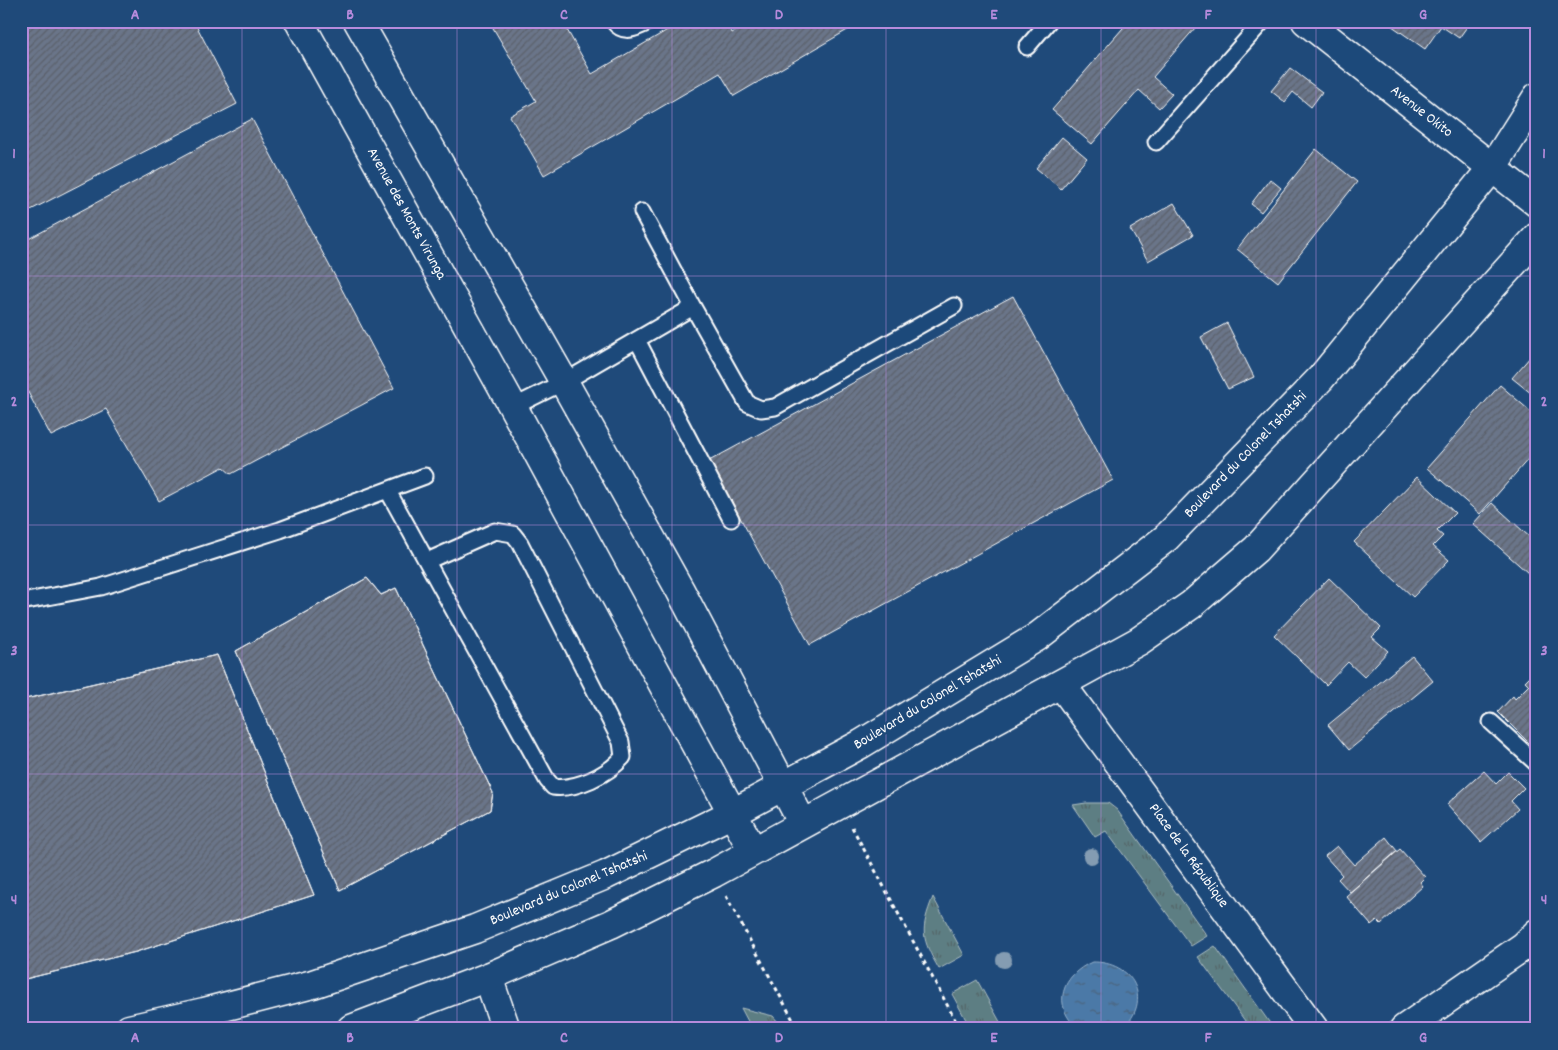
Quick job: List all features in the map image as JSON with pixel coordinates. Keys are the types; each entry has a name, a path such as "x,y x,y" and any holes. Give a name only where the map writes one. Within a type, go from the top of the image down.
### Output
{"street":[{"name":"Avenue des Monts Virunga","path":"299,21 513,407 753,852"},
{"path":"358,21 680,590 803,824"},
{"name":"Avenue Okito","path":"1306,21 1537,203"},
{"name":"Boulevard du Colonel Tshatshi","path":"129,1029 313,984 475,929 606,875 733,813 861,744 1037,638 1166,538 1321,378 1492,168 1537,97"},
{"path":"351,1029 488,977 611,924 714,873 1140,641 1191,605 1256,549 1537,237"},
{"name":"Place de la République","path":"1061,684 1314,1029"},
{"path":"1404,1029 1533,941"},
{"path":"488,977 506,1029"}],"lane":[{"path":"613,21 621,29 632,31 651,21"},
{"path":"1026,47 1049,21"},
{"path":"1156,142 1263,21"},
{"path":"642,212 747,403 761,409 775,407 954,306"},
{"path":"513,407 564,382 693,307"},
{"path":"637,340 731,519"},
{"path":"21,602 101,587 280,530 425,476"},
{"path":"388,491 547,780 553,787 567,789 614,768 623,757 621,742 520,543 512,534 495,531 427,561"},
{"path":"1491,722 1537,764"}],"path":[{"path":"840,804 960,1029"},
{"path":"714,873 798,1029"}],"green space":[{"path":"1108,803 1117,810 1207,936 1191,946 1106,831 1095,837 1073,805"},
{"path":"933,897 964,955 939,969 924,934 924,926"},
{"path":"1215,946 1274,1029 1251,1029 1198,957"},
{"path":"977,980 1004,1029 971,1029 952,994"},
{"path":"741,1008 773,1016 784,1029 752,1029"}],"water":[{"path":"1092,962 1106,963 1118,968 1128,975 1134,984 1137,1006 1132,1018 1122,1029 1078,1029 1070,1020 1065,1010 1063,1001 1067,983 1073,975"}],"building":[{"path":"21,21 194,21 237,104 21,215"},
{"path":"489,21 562,21 592,74 683,21 725,21 732,33 752,21 863,21 734,96 720,73 544,175 510,116 536,101"},
{"path":"1129,21 1201,21 1153,77 1172,94 1159,108 1139,90 1092,144 1052,110"},
{"path":"1385,21 1471,21 1459,38 1441,26 1425,49"},
{"path":"1290,68 1322,92 1311,107 1293,92 1285,102 1271,91"},
{"path":"252,119 394,388 231,474 223,467 159,501 106,409 51,436 21,379 21,243"},
{"path":"1062,137 1087,158 1061,189 1036,168"},
{"path":"1316,149 1357,182 1278,282 1237,249"},
{"path":"1270,179 1281,188 1261,212 1251,204"},
{"path":"1174,203 1193,235 1148,261 1130,229"},
{"path":"1013,296 1113,480 810,645 709,461"},
{"path":"1227,323 1254,377 1228,389 1201,337"},
{"path":"1537,349 1537,398 1512,378"},
{"path":"1500,385 1537,417 1537,449 1480,514 1427,468"},
{"path":"1417,477 1455,513 1437,531 1443,536 1433,546 1449,560 1413,597 1354,542"},
{"path":"1492,503 1533,540 1537,536 1537,581 1473,524"},
{"path":"367,578 381,595 396,588 493,793 490,810 340,890 236,651"},
{"path":"367,578 381,595 396,588 493,793 490,810 340,890 236,651"},
{"path":"1329,578 1381,628 1372,637 1388,651 1364,677 1348,662 1326,685 1274,635"},
{"path":"217,655 314,895 136,952 21,980 21,700"},
{"path":"217,655 314,895 136,952 21,980 21,700"},
{"path":"1412,656 1433,681 1349,750 1328,725"},
{"path":"1537,669 1536,750 1498,712 1513,696 1515,699 1529,685 1525,681"},
{"path":"1484,771 1496,784 1508,772 1524,788 1511,801 1518,809 1481,842 1447,804"},
{"path":"1386,837 1397,851 1350,892 1338,879 1342,875 1325,856 1337,846 1354,865"},
{"path":"1400,849 1425,877 1420,882 1423,886 1381,924 1377,920 1371,925 1346,896"}]}
